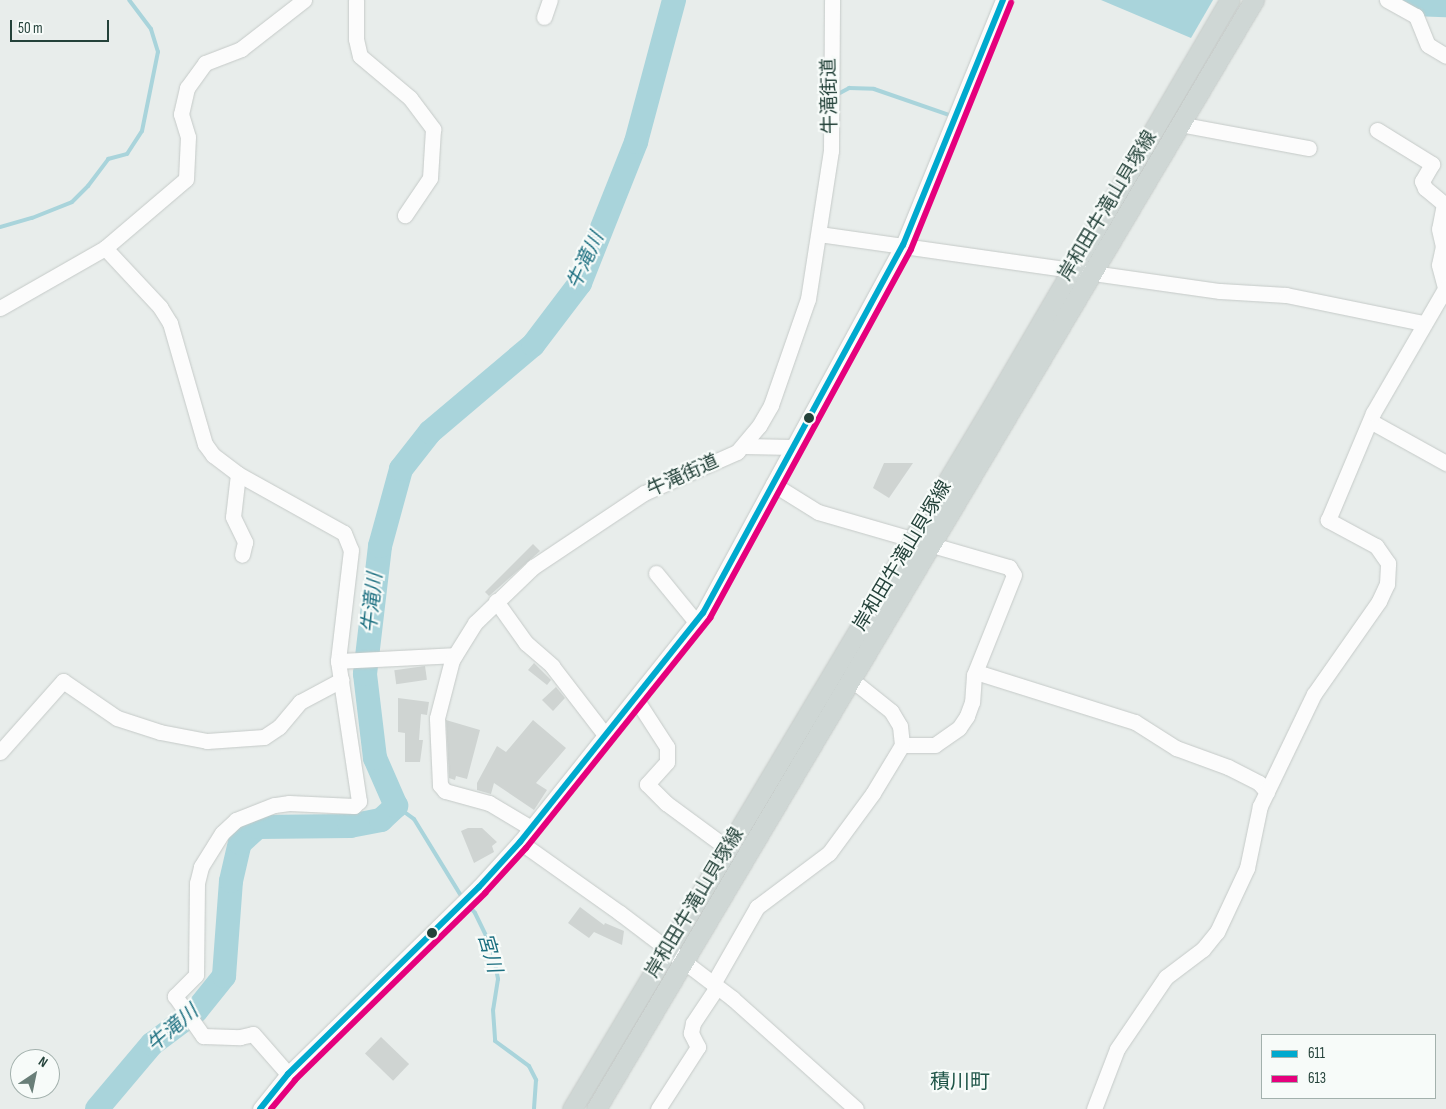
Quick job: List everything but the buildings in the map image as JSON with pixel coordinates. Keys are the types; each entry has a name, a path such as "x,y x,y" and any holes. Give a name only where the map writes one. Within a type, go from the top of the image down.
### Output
{"main road":[{"name":"岸和田牛滝山貝塚線","path":"572,1109 913,539 1230,0"},
{"name":"岸和田牛滝山貝塚線","path":"596,1109 933,545 1091,273 1254,0"}],"street":[{"path":"0,308 105,248 186,179 188,137 181,114 187,88 205,63 241,49 304,0"},
{"path":"356,0 356,39 360,56 410,98 433,129 430,178 405,215"},
{"path":"544,17 550,0"},
{"name":"牛滝街道","path":"531,828 489,803 450,793 440,786 437,718 445,682 455,655 475,623 533,567 644,494 744,446 771,405 802,324 819,234 831,151 832,0"},
{"path":"260,1109 288,1074 479,887 520,842 696,622 794,447 903,245 1003,0"},
{"path":"1394,2 1416,16 1428,45 1446,56"},
{"path":"1179,124 1309,148"},
{"path":"1094,1109 1117,1049 1166,977 1204,949 1217,932 1247,868 1267,792 1314,694 1379,600 1387,584 1388,563 1376,546 1328,520 1372,422 1373,413 1422,324 1446,287 1439,265 1443,246 1439,229 1444,204 1425,188 1422,181 1432,164 1376,130"},
{"path":"819,234 1220,291 1286,295 1422,324"},
{"path":"105,248 160,307 180,350 205,444 213,455 238,474 344,533 352,550 338,661 359,801 354,806 289,803 274,805 236,820 222,833 201,867 198,883 196,975 175,996 203,1036 240,1037 253,1034 288,1074"},
{"path":"1372,422 1446,463"},
{"path":"744,446 794,447"},
{"path":"238,474 232,517 244,542 242,556"},
{"path":"773,484 818,512 1009,567 1014,576 976,672 972,702 959,728 935,745 902,745"},
{"path":"656,573 696,622"},
{"path":"496,601 526,643 552,666 606,736"},
{"path":"338,661 455,655"},
{"path":"976,672 1135,722 1176,748 1228,767 1259,783 1267,792"},
{"path":"0,752 63,681 117,718 160,732 207,741 264,737 279,727 300,702 341,680"},
{"path":"658,1109 698,1048 691,1033 693,1023 757,907 829,853 873,792 902,745 900,726 891,711 852,680"},
{"path":"636,698 667,747 667,762 647,784 727,848"},
{"path":"520,842 620,913 715,986 856,1109"}],"water":[{"path":"1101,0 1213,0 1191,38"}],"waterway":[{"path":"0,227 32,218 72,202 88,186 108,159 127,154 142,131 158,52 151,29 129,0"},
{"name":"牛滝川","path":"97,1109 152,1044 196,1011 224,976 231,881 240,843 258,827 350,826 381,820 396,806 375,758 365,674 380,546 401,469 430,432 533,345 580,283 636,142 674,0"},
{"path":"1401,0 1412,4 1446,5"},
{"path":"836,95 849,88 874,89 952,116"},
{"name":"宮川","path":"396,806 414,819 463,899"},
{"name":"宮川","path":"467,904 475,913 492,948 498,979 493,1010 495,1041 529,1066 536,1080 534,1109"}],"transit line":[{"name":"611","path":"260,1109 288,1074 479,887 520,842 703,613 903,245 1003,0"},
{"name":"613","path":"271,1109 295,1080 485,893 526,848 710,618 911,249 1011,3"}],"district":[{"name":"積川町","path":"960,1082"}]}
